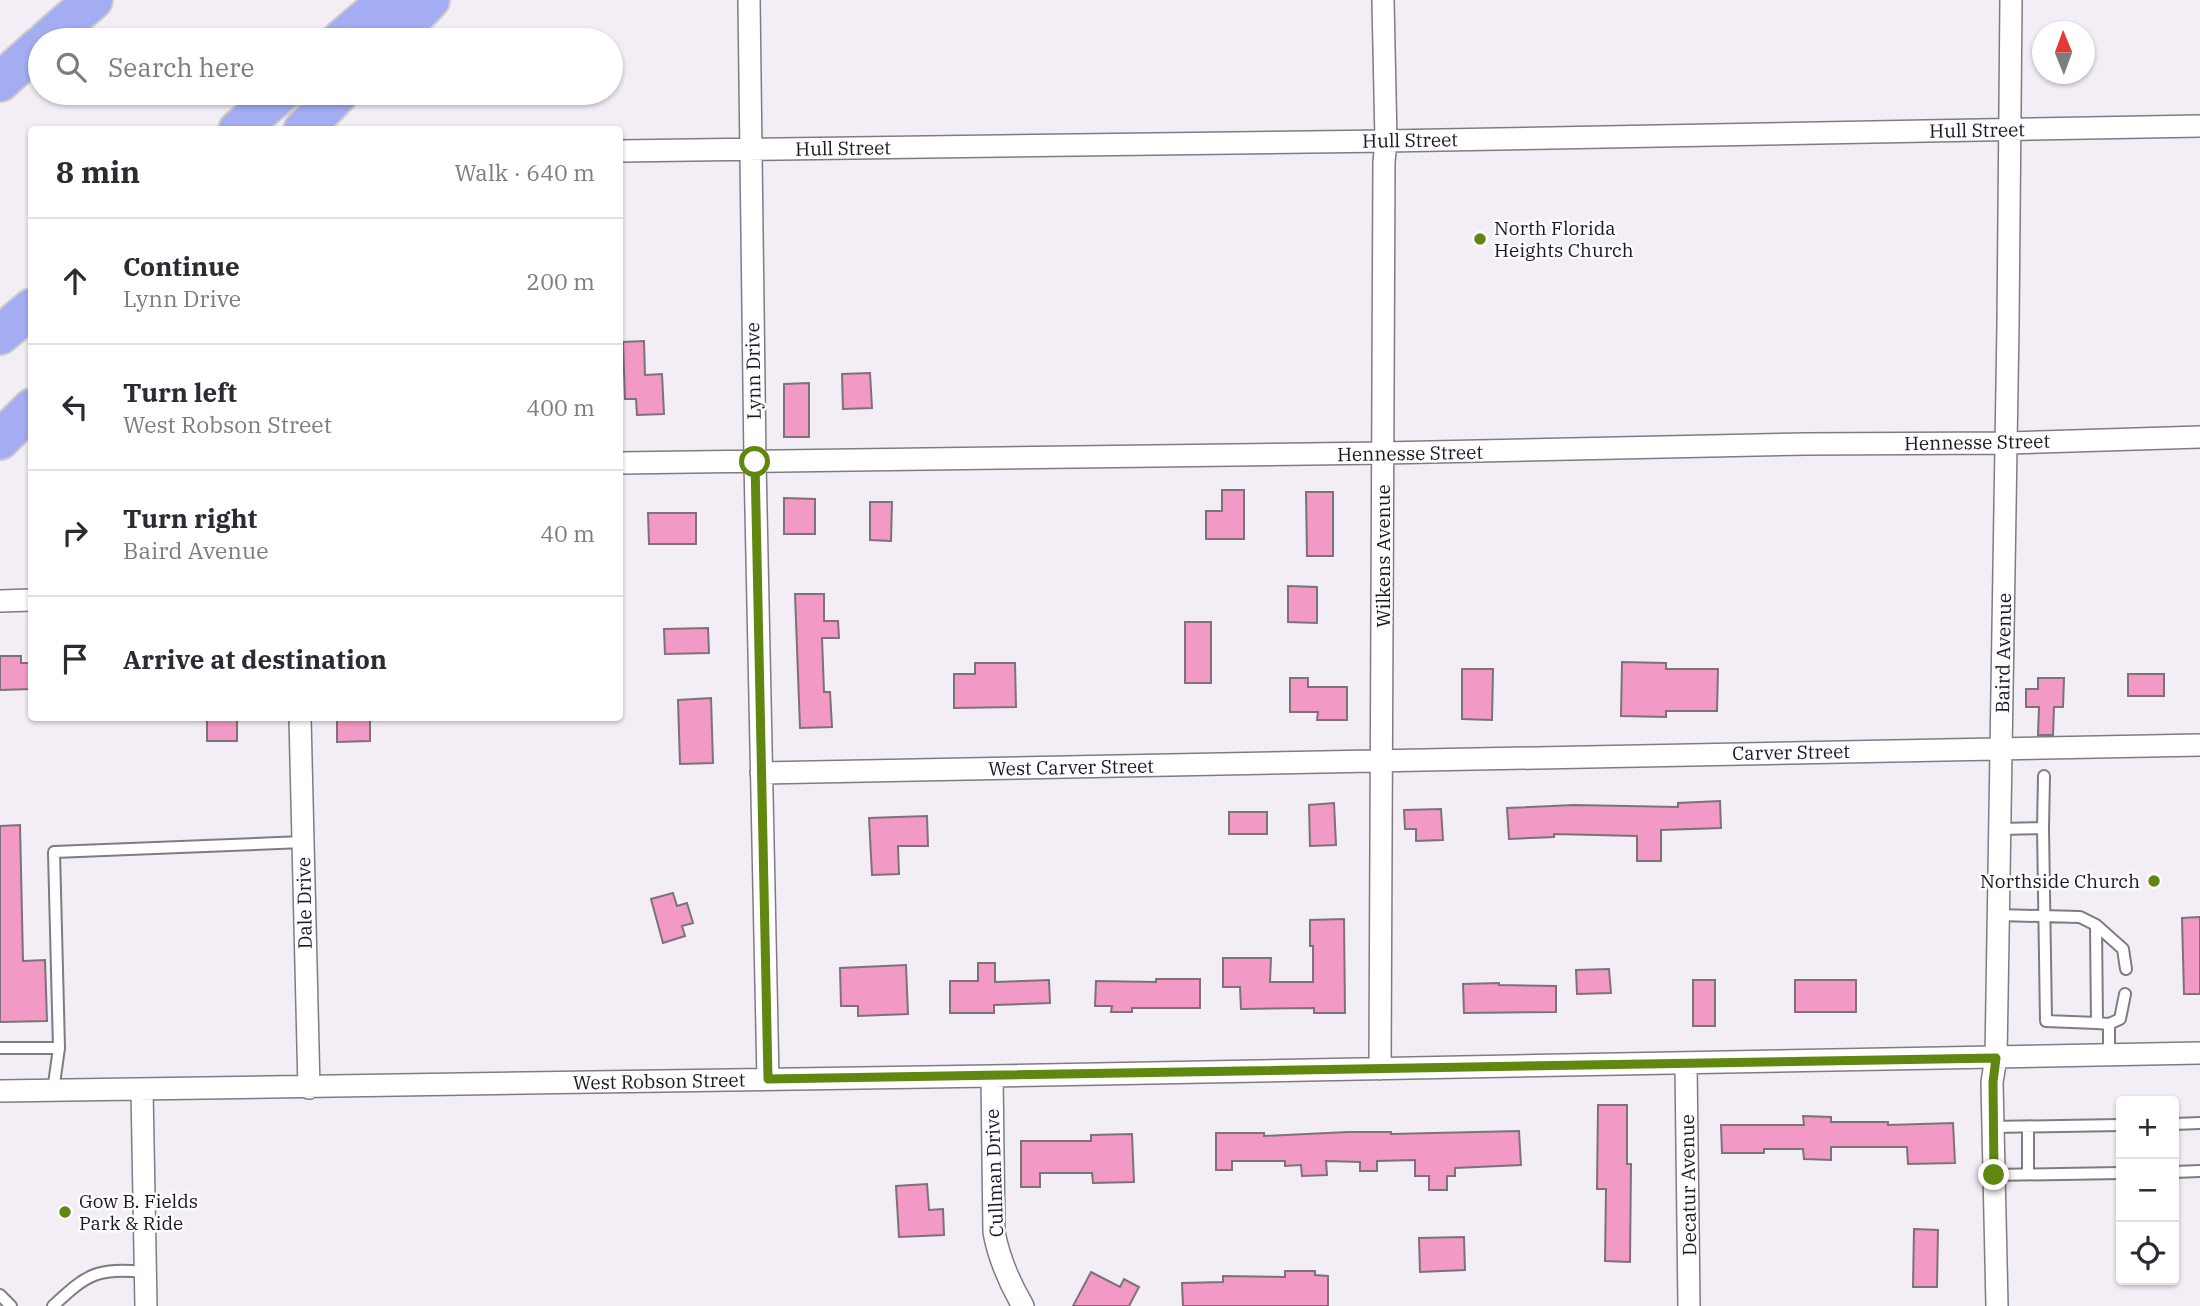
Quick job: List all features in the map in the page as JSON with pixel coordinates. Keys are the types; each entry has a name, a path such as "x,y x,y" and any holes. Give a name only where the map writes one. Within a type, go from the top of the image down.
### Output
{"highway":[{"path":"61,28 93,0"},
{"path":"355,28 388,0"},
{"path":"403,28 430,0"},
{"path":"0,82 28,57"},
{"path":"243,126 267,105"},
{"path":"307,126 327,105"},
{"path":"0,335 28,311"},
{"path":"0,440 28,412"}],"street":[{"name":"Lynn Drive","path":"749,0 755,462 768,1079"},
{"name":"Wilkens Avenue","path":"1380,1069 1386,141 1383,0"},
{"name":"Baird Avenue","path":"1997,1306 1993,1082 1996,1058 2011,0"},
{"name":"Hull Street","path":"623,151 1386,141 2200,126"},
{"name":"Hennesse Street","path":"623,463 2200,438"},
{"path":"0,601 28,600"},
{"name":"Dale Drive","path":"300,721 309,1088"},
{"name":"Carver Street","path":"1381,761 2200,745"},
{"name":"West Carver Street","path":"761,773 1381,761"},
{"name":"West Robson Street","path":"0,1091 309,1088 2200,1053"},
{"name":"Decatur Avenue","path":"1686,1064 1689,1306"},
{"name":"Cullman Drive","path":"992,1076 994,1232 998,1252 1023,1306"},
{"path":"142,1090 146,1306"}],"lane":[{"path":"2044,776 2046,1021 2103,1023 2120,1019 2125,994"},
{"path":"1999,829 2043,828"},
{"path":"53,1091 59,1048 54,852 303,842"},
{"path":"1998,915 2080,917 2096,925 2123,949 2126,969"},
{"path":"2096,925 2103,1023 2109,1055"},
{"path":"0,1048 59,1048"},
{"path":"2179,1124 2200,1123"},
{"path":"1993,1128 2116,1125"},
{"path":"2028,1128 2028,1174"},
{"path":"2179,1172 2200,1171"},
{"path":"1994,1175 2116,1173"},
{"path":"53,1306 74,1286 95,1273 112,1270 145,1272"},
{"path":"0,1295 11,1306"}],"building":[{"path":"644,341 645,375 662,374 664,414 637,415 636,399 625,399 623,342"},
{"path":"870,373 872,408 843,409 842,374"},
{"path":"809,383 809,437 784,437 784,384"},
{"path":"1222,490 1244,490 1244,539 1206,539 1206,511 1222,511"},
{"path":"1306,492 1333,492 1333,556 1307,556"},
{"path":"784,498 815,499 815,534 784,534"},
{"path":"870,502 892,502 891,541 870,540"},
{"path":"648,513 696,513 696,544 649,544"},
{"path":"1288,586 1317,587 1317,623 1288,622"},
{"path":"795,594 824,594 824,621 838,621 839,638 822,638 824,692 830,692 832,727 800,728"},
{"path":"1185,622 1211,622 1211,683 1185,683"},
{"path":"708,628 709,653 665,654 664,629"},
{"path":"0,656 21,656 21,663 28,663 28,689 0,690"},
{"path":"1622,662 1666,663 1666,669 1718,669 1717,711 1666,711 1666,717 1621,716"},
{"path":"975,663 1015,663 1016,707 954,708 954,674 975,674"},
{"path":"1462,669 1493,669 1492,720 1462,719"},
{"path":"2128,674 2164,674 2164,696 2128,696"},
{"path":"1290,678 1308,678 1308,687 1347,687 1347,720 1317,720 1318,712 1290,712"},
{"path":"2038,678 2064,678 2063,707 2054,707 2053,735 2038,735 2039,707 2026,707 2026,689 2038,689"},
{"path":"711,698 713,763 680,764 678,700"},
{"path":"207,721 237,721 237,741 207,741"},
{"path":"337,721 370,721 370,741 337,742"},
{"path":"1720,801 1721,828 1661,830 1661,861 1637,861 1637,836 1554,834 1554,837 1509,839 1507,808 1574,805 1678,807 1678,803"},
{"path":"1334,803 1336,845 1310,846 1309,805"},
{"path":"1441,809 1443,840 1416,841 1416,829 1405,829 1404,810"},
{"path":"1229,812 1267,812 1267,834 1229,834"},
{"path":"927,816 928,846 898,846 899,874 872,875 869,818"},
{"path":"20,825 23,961 45,960 47,1021 0,1022 0,826"},
{"path":"673,893 677,906 687,903 693,923 682,926 685,936 663,943 651,899"},
{"path":"2200,917 2200,994 2184,994 2182,918"},
{"path":"1344,919 1345,1013 1314,1013 1314,1008 1241,1009 1240,987 1223,987 1223,958 1271,958 1270,982 1313,982 1310,920"},
{"path":"978,963 995,963 995,982 1049,980 1050,1003 994,1005 994,1013 950,1013 950,981 978,981"},
{"path":"906,965 908,1014 858,1016 858,1006 841,1006 840,968"},
{"path":"1609,969 1611,993 1577,994 1576,970"},
{"path":"1156,979 1200,979 1200,1008 1132,1008 1132,1012 1111,1012 1112,1006 1095,1006 1096,981 1156,982"},
{"path":"1693,980 1715,980 1715,1026 1693,1026"},
{"path":"1795,980 1856,980 1856,1012 1795,1012"},
{"path":"1463,984 1556,986 1556,1012 1464,1013"},
{"path":"1598,1105 1627,1105 1627,1164 1631,1164 1630,1262 1605,1261 1606,1189 1597,1189"},
{"path":"1803,1116 1831,1117 1831,1122 1888,1122 1888,1125 1953,1123 1955,1163 1908,1164 1907,1147 1831,1147 1831,1160 1804,1159 1803,1149 1722,1153 1721,1125 1804,1125"},
{"path":"1519,1131 1521,1165 1455,1168 1455,1176 1447,1176 1447,1190 1429,1190 1429,1176 1415,1176 1415,1160 1377,1161 1377,1171 1360,1171 1360,1162 1326,1161 1327,1175 1302,1176 1301,1165 1285,1166 1285,1161 1232,1161 1232,1170 1216,1170 1216,1133 1264,1133 1264,1136 1348,1132 1391,1134"},
{"path":"1132,1134 1134,1182 1093,1183 1092,1173 1040,1173 1040,1187 1021,1187 1021,1141 1091,1141 1091,1135"},
{"path":"927,1184 929,1210 943,1209 944,1235 899,1237 896,1186"},
{"path":"1914,1229 1938,1230 1937,1287 1913,1287"},
{"path":"1464,1237 1465,1270 1420,1272 1419,1238"},
{"path":"1285,1271 1315,1271 1315,1275 1328,1276 1328,1306 1183,1306 1182,1283 1223,1282 1223,1276 1285,1277"},
{"path":"1091,1272 1120,1287 1124,1279 1139,1287 1129,1306 1073,1306"}],"place":[{"name":"North Florida Heights Church","path":"1480,239"},
{"name":"Northside Church","path":"2154,881"},
{"name":"Gow B. Fields Park & Ride","path":"65,1212"}],"route":[{"path":"755,462 768,1079 1996,1058 1993,1082 1994,1175"}]}
